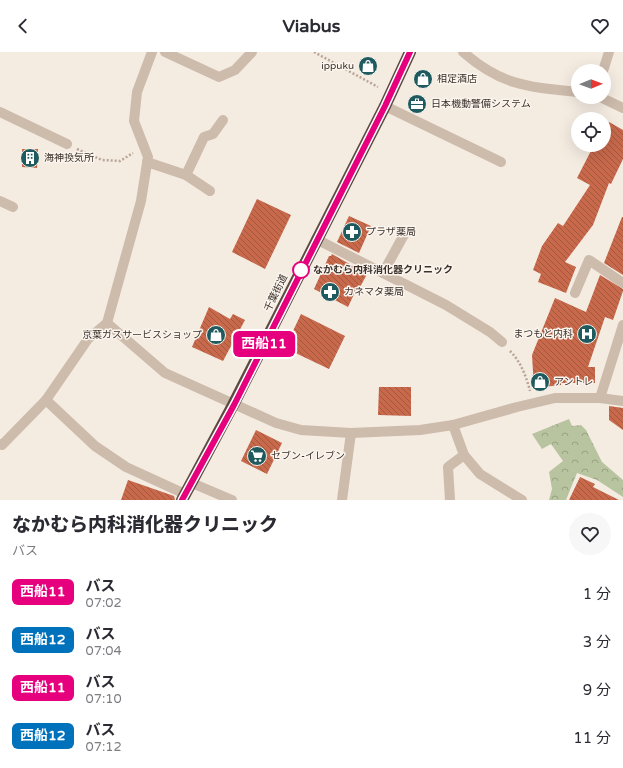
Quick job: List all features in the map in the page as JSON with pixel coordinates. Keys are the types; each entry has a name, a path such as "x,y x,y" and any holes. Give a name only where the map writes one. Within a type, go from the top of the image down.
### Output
{"highway":[{"name":"千葉街道","path":"184,497 234,405 316,239 391,94 410,52"}],"street":[{"path":"0,444 2,445 46,400 88,339 107,323 141,201 148,157 134,120 137,92 152,52"},
{"path":"165,52 220,77 235,70 252,52"},
{"path":"463,52 480,67 505,80 538,88 571,91"},
{"path":"605,64 609,52"},
{"path":"611,102 623,108"},
{"path":"385,106 501,162"},
{"path":"0,112 67,144"},
{"path":"186,175 204,137 213,134 223,120"},
{"path":"147,162 186,175 210,191"},
{"path":"0,201 13,206"},
{"path":"383,273 406,231"},
{"path":"316,239 472,320 502,342"},
{"path":"575,293 589,260 623,283"},
{"path":"107,323 165,373 276,424 302,430 351,433 420,430 453,425 556,398 600,398 623,401"},
{"path":"600,398 623,324"},
{"path":"46,400 95,446 126,467 184,497"},
{"path":"453,425 464,455 480,474 522,500"},
{"path":"342,500 351,433"},
{"path":"450,500 448,467 464,455"},
{"path":"192,482 232,500"}],"path":[{"path":"314,52 391,94"},
{"path":"67,144 102,160 120,162 144,147"},
{"path":"502,342 516,357 526,377"}],"green space":[{"path":"569,419 572,426 581,425 586,430 602,462 623,480 623,497 597,480 577,473 566,500 549,500 552,489 549,472 563,461 551,444 542,449 532,434"}],"building":[{"path":"611,123 623,130 623,159 611,184 609,183 593,225 565,262 576,267 566,293 538,282 541,274 533,270 542,246 558,223 563,226 590,185 577,178 590,152 611,152"},
{"name":"海神換気所","path":"22,149 38,149 37,168 22,167"},
{"path":"257,199 291,215 265,269 232,252"},
{"path":"349,216 371,226 359,253 337,242"},
{"path":"623,217 623,275 604,263"},
{"path":"332,254 367,274 358,291 356,290 348,307 314,289 329,256"},
{"path":"600,275 623,289 623,291 613,320 605,317 588,367 595,367 595,383 561,383 561,385 534,388 532,355 555,298 586,312"},
{"path":"209,307 230,319 233,314 245,320 223,361 192,347"},
{"path":"301,314 345,336 329,369 285,348"},
{"path":"379,387 411,387 411,416 378,415"},
{"path":"609,406 623,408 623,430 609,420"},
{"path":"256,430 282,443 267,474 241,461"},
{"path":"580,477 595,484 593,487 619,500 569,500"},
{"path":"128,480 174,496 175,500 121,500"}],"bus line":[{"name":"西船11","path":"182,500 234,405 316,239 385,106 410,52"}],"place":[{"name":"ippuku","path":"368,66"},
{"name":"相定酒店","path":"423,79"},
{"name":"日本機動警備システム","path":"417,104"},
{"name":"海神換気所","path":"30,158"},
{"name":"プラザ薬局","path":"352,232"},
{"name":"なかむら内科消化器クリニック","path":"301,270"},
{"name":"カネマタ薬局","path":"330,292"},
{"name":"まつもと内科","path":"587,334"},
{"name":"京葉ガスサービスショップ","path":"216,335"},
{"name":"アントレ","path":"540,382"},
{"name":"セブン-イレブン","path":"257,456"}]}
